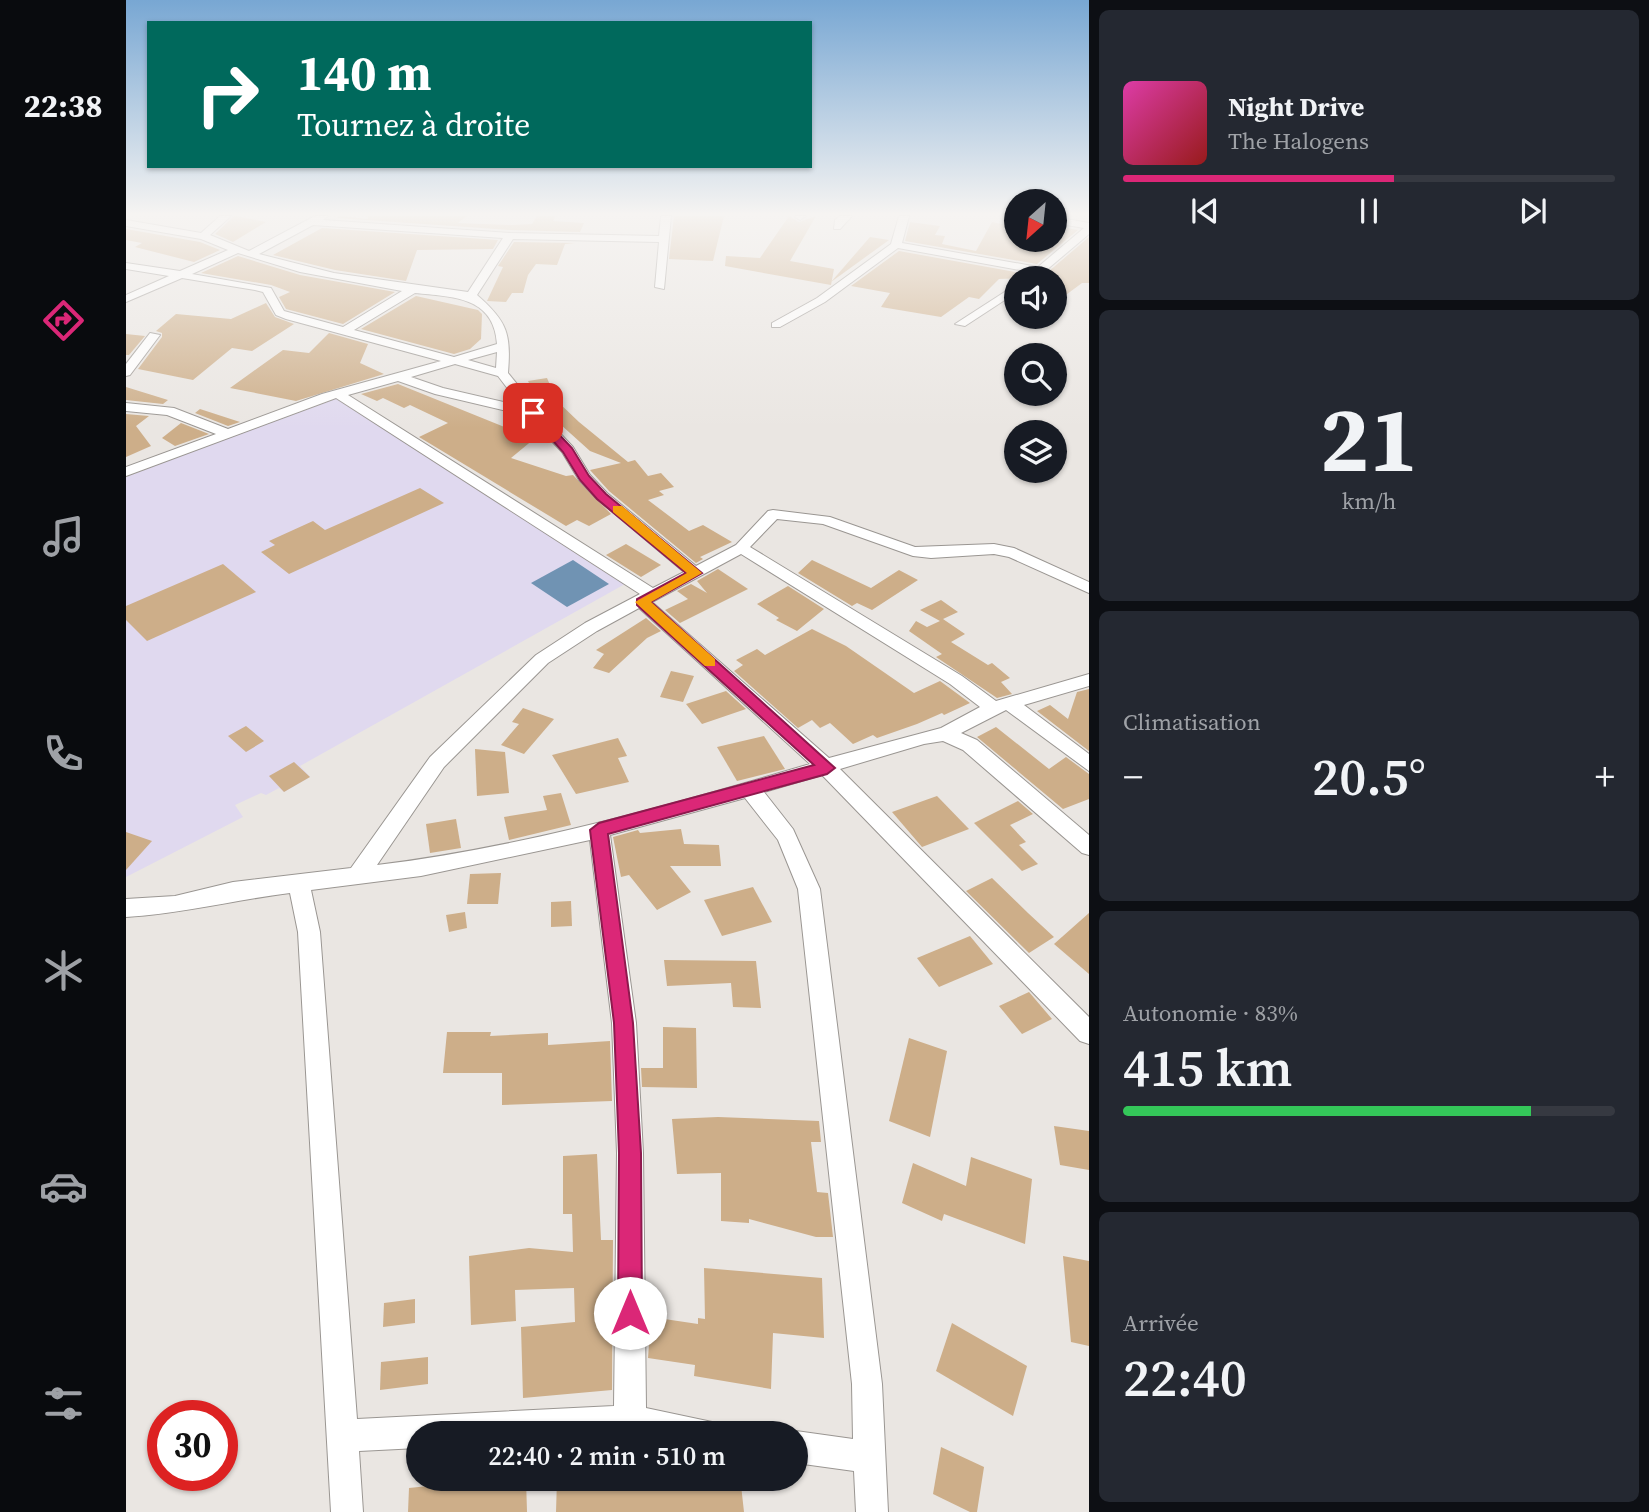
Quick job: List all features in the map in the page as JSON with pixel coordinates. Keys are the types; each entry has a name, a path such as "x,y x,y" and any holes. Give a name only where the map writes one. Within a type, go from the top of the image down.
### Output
{"street":[{"path":"126,299 153,287"},
{"path":"252,287 267,290 280,313 502,373 533,413 568,450 584,477 602,496 695,573"},
{"path":"401,287 471,296 500,321 505,346 502,373"},
{"path":"471,296 477,287"},
{"path":"776,325 840,287"},
{"path":"346,330 413,289"},
{"path":"961,324 1004,296"},
{"path":"126,346 150,340 126,372"},
{"path":"126,472 338,394 454,358 505,346"},
{"path":"397,376 439,391 533,413"},
{"path":"338,394 648,599 827,768 1089,1033"},
{"path":"126,407 169,411 229,434"},
{"path":"359,874 437,762 542,659 591,627 741,548 773,514 825,520 913,551 931,553 994,549 1014,553 1089,588"},
{"path":"741,548 1001,706 1089,764"},
{"path":"126,908 175,905 298,881 457,861 599,830 827,768 924,737 945,734 1001,706 1089,680"},
{"path":"945,734 970,745 1089,848"},
{"path":"749,790 771,809 782,824 809,889 867,1384 872,1512"},
{"path":"599,830 625,1049 630,1153 630,1420"},
{"path":"298,881 309,932 347,1512"},
{"path":"340,1436 635,1421"},
{"path":"808,1449 868,1457"}],"shaded area":[{"path":"334,397 625,584 300,766 310,777 284,792 279,788 235,805 243,817 126,877 126,477"}],"water":[{"path":"573,560 609,584 567,607 531,583"}],"building":[{"path":"275,287 365,287 395,292 343,324 286,309 279,297 290,292"},
{"path":"494,287 525,287 523,293 512,293 506,302 487,301"},
{"path":"854,287 991,287 979,299 969,297 941,317 881,307 890,293"},
{"path":"1067,287 1077,287 1067,294"},
{"path":"416,296 478,310 482,314 481,339 470,349 454,354 361,329"},
{"path":"266,303 275,317 294,324 252,351 232,348 193,380 138,369 162,337 162,333 156,331 176,314 231,319"},
{"path":"329,333 368,344 360,363 384,374 296,401 230,388 283,350 309,353"},
{"path":"126,334 145,336 129,355 126,355"},
{"path":"547,378 557,401 579,422 628,462 635,460 648,476 661,473 674,487 659,491 664,495 648,500 689,531 703,525 732,542 700,557 703,559 696,563 609,491 590,470 621,463 590,451 540,406 528,381"},
{"path":"398,384 534,439 511,458 566,476 573,475 611,514 589,526 577,520 566,526 419,437 448,423 410,405 404,408 383,398 377,401 361,394"},
{"path":"126,387 168,400 163,404 126,400"},
{"path":"200,409 240,422 228,426 195,413"},
{"path":"126,414 149,416 136,426 151,446 126,457"},
{"path":"181,423 209,434 175,446 162,438"},
{"path":"420,488 444,503 289,574 261,552 275,545 269,541 313,521 325,530"},
{"path":"626,544 661,565 641,577 606,555"},
{"path":"812,560 871,588 899,570 918,580 872,610 857,603 852,606 798,573"},
{"path":"223,564 256,592 147,641 126,620 126,606"},
{"path":"718,569 748,589 680,623 665,610 688,599 677,591 691,584 707,593 697,581"},
{"path":"788,586 824,609 797,631 776,620 779,618 757,604"},
{"path":"941,600 958,612 943,619 965,634 951,642 988,665 992,663 1010,678 1001,682 1012,694 997,698 936,657 942,654 909,631 916,621 927,627 940,621 920,610"},
{"path":"646,618 661,631 647,638 609,673 593,668 604,654 596,650"},
{"path":"812,629 846,646 914,693 940,681 970,703 944,715 942,713 877,738 873,735 853,744 830,723 820,728 812,720 798,728 734,671 743,665 736,660 757,649 765,655"},
{"path":"671,671 694,676 683,702 660,697"},
{"path":"1089,689 1089,751 1037,711 1050,705 1068,719 1077,692"},
{"path":"726,691 746,709 702,724 686,704"},
{"path":"523,708 554,719 524,754 501,745 519,724 512,722"},
{"path":"246,726 264,741 246,752 228,736"},
{"path":"996,727 1049,769 1066,757 1089,774 1089,799 1063,809 977,737"},
{"path":"764,736 785,769 737,781 717,747"},
{"path":"618,738 627,756 618,758 629,782 576,794 552,755"},
{"path":"475,749 505,752 509,793 477,796"},
{"path":"294,762 310,777 284,792 269,776"},
{"path":"561,793 571,825 509,840 504,817 547,810 543,796"},
{"path":"937,796 969,829 922,847 892,812"},
{"path":"1018,801 1033,814 1010,825 1026,842 1019,845 1038,864 1022,871 974,823"},
{"path":"456,819 461,848 430,853 426,824"},
{"path":"681,829 684,844 719,845 721,866 670,866 691,892 657,910 629,875 621,877 613,837 638,830 640,833"},
{"path":"126,832 152,841 126,870"},
{"path":"501,873 498,904 467,904 470,874"},
{"path":"992,878 1054,937 1029,953 966,891"},
{"path":"753,887 772,922 722,936 704,900"},
{"path":"571,901 572,926 551,927 551,902"},
{"path":"465,912 467,928 449,932 446,915"},
{"path":"1089,913 1089,974 1054,944"},
{"path":"970,936 993,964 939,987 917,958"},
{"path":"664,960 756,961 761,1008 733,1007 731,983 667,986"},
{"path":"1029,992 1052,1019 1022,1034 999,1006"},
{"path":"663,1027 696,1028 697,1088 642,1087 641,1068 663,1068"},
{"path":"447,1032 491,1032 490,1036 548,1033 548,1045 610,1041 612,1101 502,1105 502,1073 443,1073"},
{"path":"909,1038 947,1051 930,1137 889,1121"},
{"path":"718,1117 819,1121 821,1142 811,1142 817,1192 828,1193 833,1237 816,1237 749,1219 749,1223 721,1221 721,1173 677,1174 672,1119"},
{"path":"1054,1126 1089,1131 1089,1170 1060,1165"},
{"path":"597,1154 601,1240 613,1240 612,1390 523,1398 521,1327 575,1322 574,1288 515,1290 516,1321 471,1325 469,1256 529,1248 573,1252 572,1214 563,1214 563,1156"},
{"path":"971,1157 1032,1179 1025,1244 944,1214 942,1221 902,1203 913,1163 966,1186"},
{"path":"1063,1256 1089,1261 1089,1346 1071,1342"},
{"path":"704,1268 822,1278 824,1338 773,1333 771,1389 694,1376 695,1365 648,1358 651,1317 698,1324 698,1318 705,1319"},
{"path":"415,1299 415,1323 383,1327 384,1303"},
{"path":"952,1323 1027,1366 1013,1416 936,1371"},
{"path":"428,1357 428,1384 380,1390 381,1362"},
{"path":"941,1447 984,1467 977,1512 970,1512 933,1494"},
{"path":"409,1491 526,1491 527,1512 408,1512"},
{"path":"557,1491 742,1491 744,1512 556,1512"}],"slow traffic":[{"path":"618,509 695,573 642,602 710,663"}],"route":[{"path":"533,413 568,450 584,477 602,496 695,573 642,602 827,768 663,815 599,830 624,1023 630,1153 630,1313"}]}
